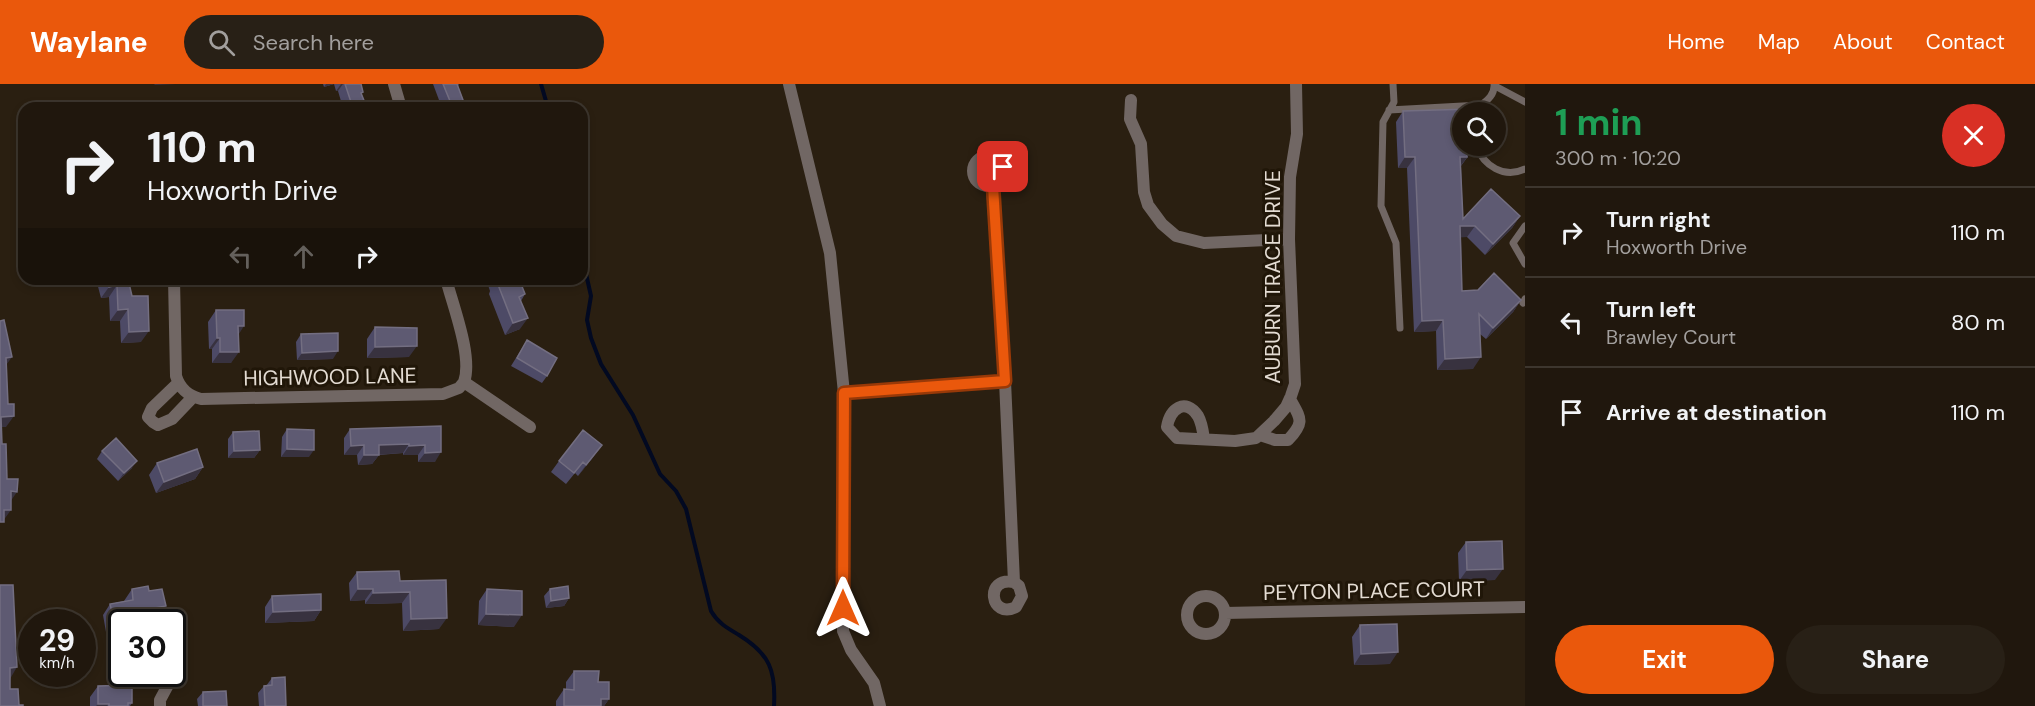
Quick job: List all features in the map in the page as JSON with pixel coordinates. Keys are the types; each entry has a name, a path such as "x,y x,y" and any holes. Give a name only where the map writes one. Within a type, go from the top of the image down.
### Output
{"street":[{"path":"394,84 398,102"},
{"path":"789,84 830,253 844,393 843,631 851,650 874,683 880,706"},
{"name":"AUBURN TRACE DRIVE","path":"1204,439 1235,441 1256,438 1274,421 1290,399 1294,384 1289,239 1290,177 1297,134 1296,84"},
{"path":"1131,100 1130,119 1141,144 1144,192 1148,204 1162,224 1176,236 1204,243 1289,239"},
{"path":"993,186 1014,582"},
{"name":"HIGHWOOD LANE","path":"174,285 176,376 184,390 201,399 443,394 459,388 465,382"},
{"path":"448,285 465,351 467,374 465,382 530,427"},
{"path":"844,393 1005,381"},
{"name":"AUBURN TRACE DRIVE","path":"1260,435 1275,440 1288,440 1298,428 1299,417 1290,399"},
{"name":"PEYTON PLACE COURT","path":"1225,613 1525,607"},
{"path":"160,706 160,700 167,687"}],"lane":[{"path":"1393,84 1394,102 1383,122 1381,206 1396,243 1400,328"},
{"path":"1494,85 1505,84"},
{"path":"1494,85 1525,102"},
{"path":"1484,102 1488,99 1494,85"},
{"path":"1389,110 1452,109"},
{"path":"1481,156 1493,168 1510,173 1525,169"},
{"path":"1525,226 1513,243 1525,264"}],"building":[{"path":"345,84 361,84 365,102 351,102"},
{"path":"443,84 457,84 464,102 448,102 450,101"},
{"path":"1452,110 1452,156 1467,156 1460,157 1463,219 1491,189 1520,216 1493,244 1475,226 1460,226 1462,291 1478,290 1494,273 1521,300 1493,328 1479,314 1481,357 1445,359 1443,320 1422,321 1415,157 1405,157 1403,111"},
{"path":"117,285 129,285 132,296 148,296 149,331 129,332 128,309 118,310"},
{"path":"498,285 521,285 525,294 519,297 528,318 513,323"},
{"path":"216,310 244,310 244,326 238,326 239,352 220,352"},
{"path":"4,320 12,357 6,358 8,404 14,404 14,416 1,417 2,444 6,444 7,479 18,479 17,492 11,491 11,510 4,510 4,522 0,522 0,321"},
{"path":"375,327 417,328 417,346 375,347"},
{"path":"338,333 338,351 302,353 301,334"},
{"path":"527,340 557,358 547,376 517,358"},
{"path":"441,426 441,452 425,453 425,445 379,445 379,455 364,455 364,445 351,446 350,429"},
{"path":"287,429 314,430 314,450 287,449"},
{"path":"583,430 602,445 586,465 583,462 574,473 559,461"},
{"path":"259,431 260,450 234,451 233,432"},
{"path":"116,438 137,461 124,473 102,451"},
{"path":"197,449 203,467 164,482 157,463"},
{"path":"1502,541 1503,569 1467,570 1466,542"},
{"path":"399,571 400,581 446,580 447,618 411,619 410,592 373,593 373,589 358,589 357,572"},
{"path":"0,585 13,585 17,667 10,668 10,689 18,689 19,705 23,706 0,706"},
{"path":"148,586 149,591 162,589 166,606 149,609 111,609 110,604 133,600 132,589"},
{"path":"568,586 569,598 551,601 550,589"},
{"path":"487,589 522,591 522,615 486,614"},
{"path":"321,594 321,610 273,612 272,596"},
{"path":"1397,624 1398,652 1361,654 1360,625"},
{"path":"574,671 599,671 598,682 609,682 609,699 601,699 601,706 564,706 564,689 574,690"},
{"path":"285,677 286,706 265,706 264,686 272,685 272,678"},
{"path":"98,686 132,687 132,703 128,703 128,706 98,704"},
{"path":"226,691 227,706 203,706 203,692"}],"waterway":[{"path":"541,84 546,102"},
{"path":"588,283 591,296 587,320 601,364 633,415 660,474 676,491 686,509 711,611 723,625 758,649 769,664 774,683 774,706"}],"route":[{"path":"843,608 844,393 1005,381 993,186 1002,178 1003,167"}]}
